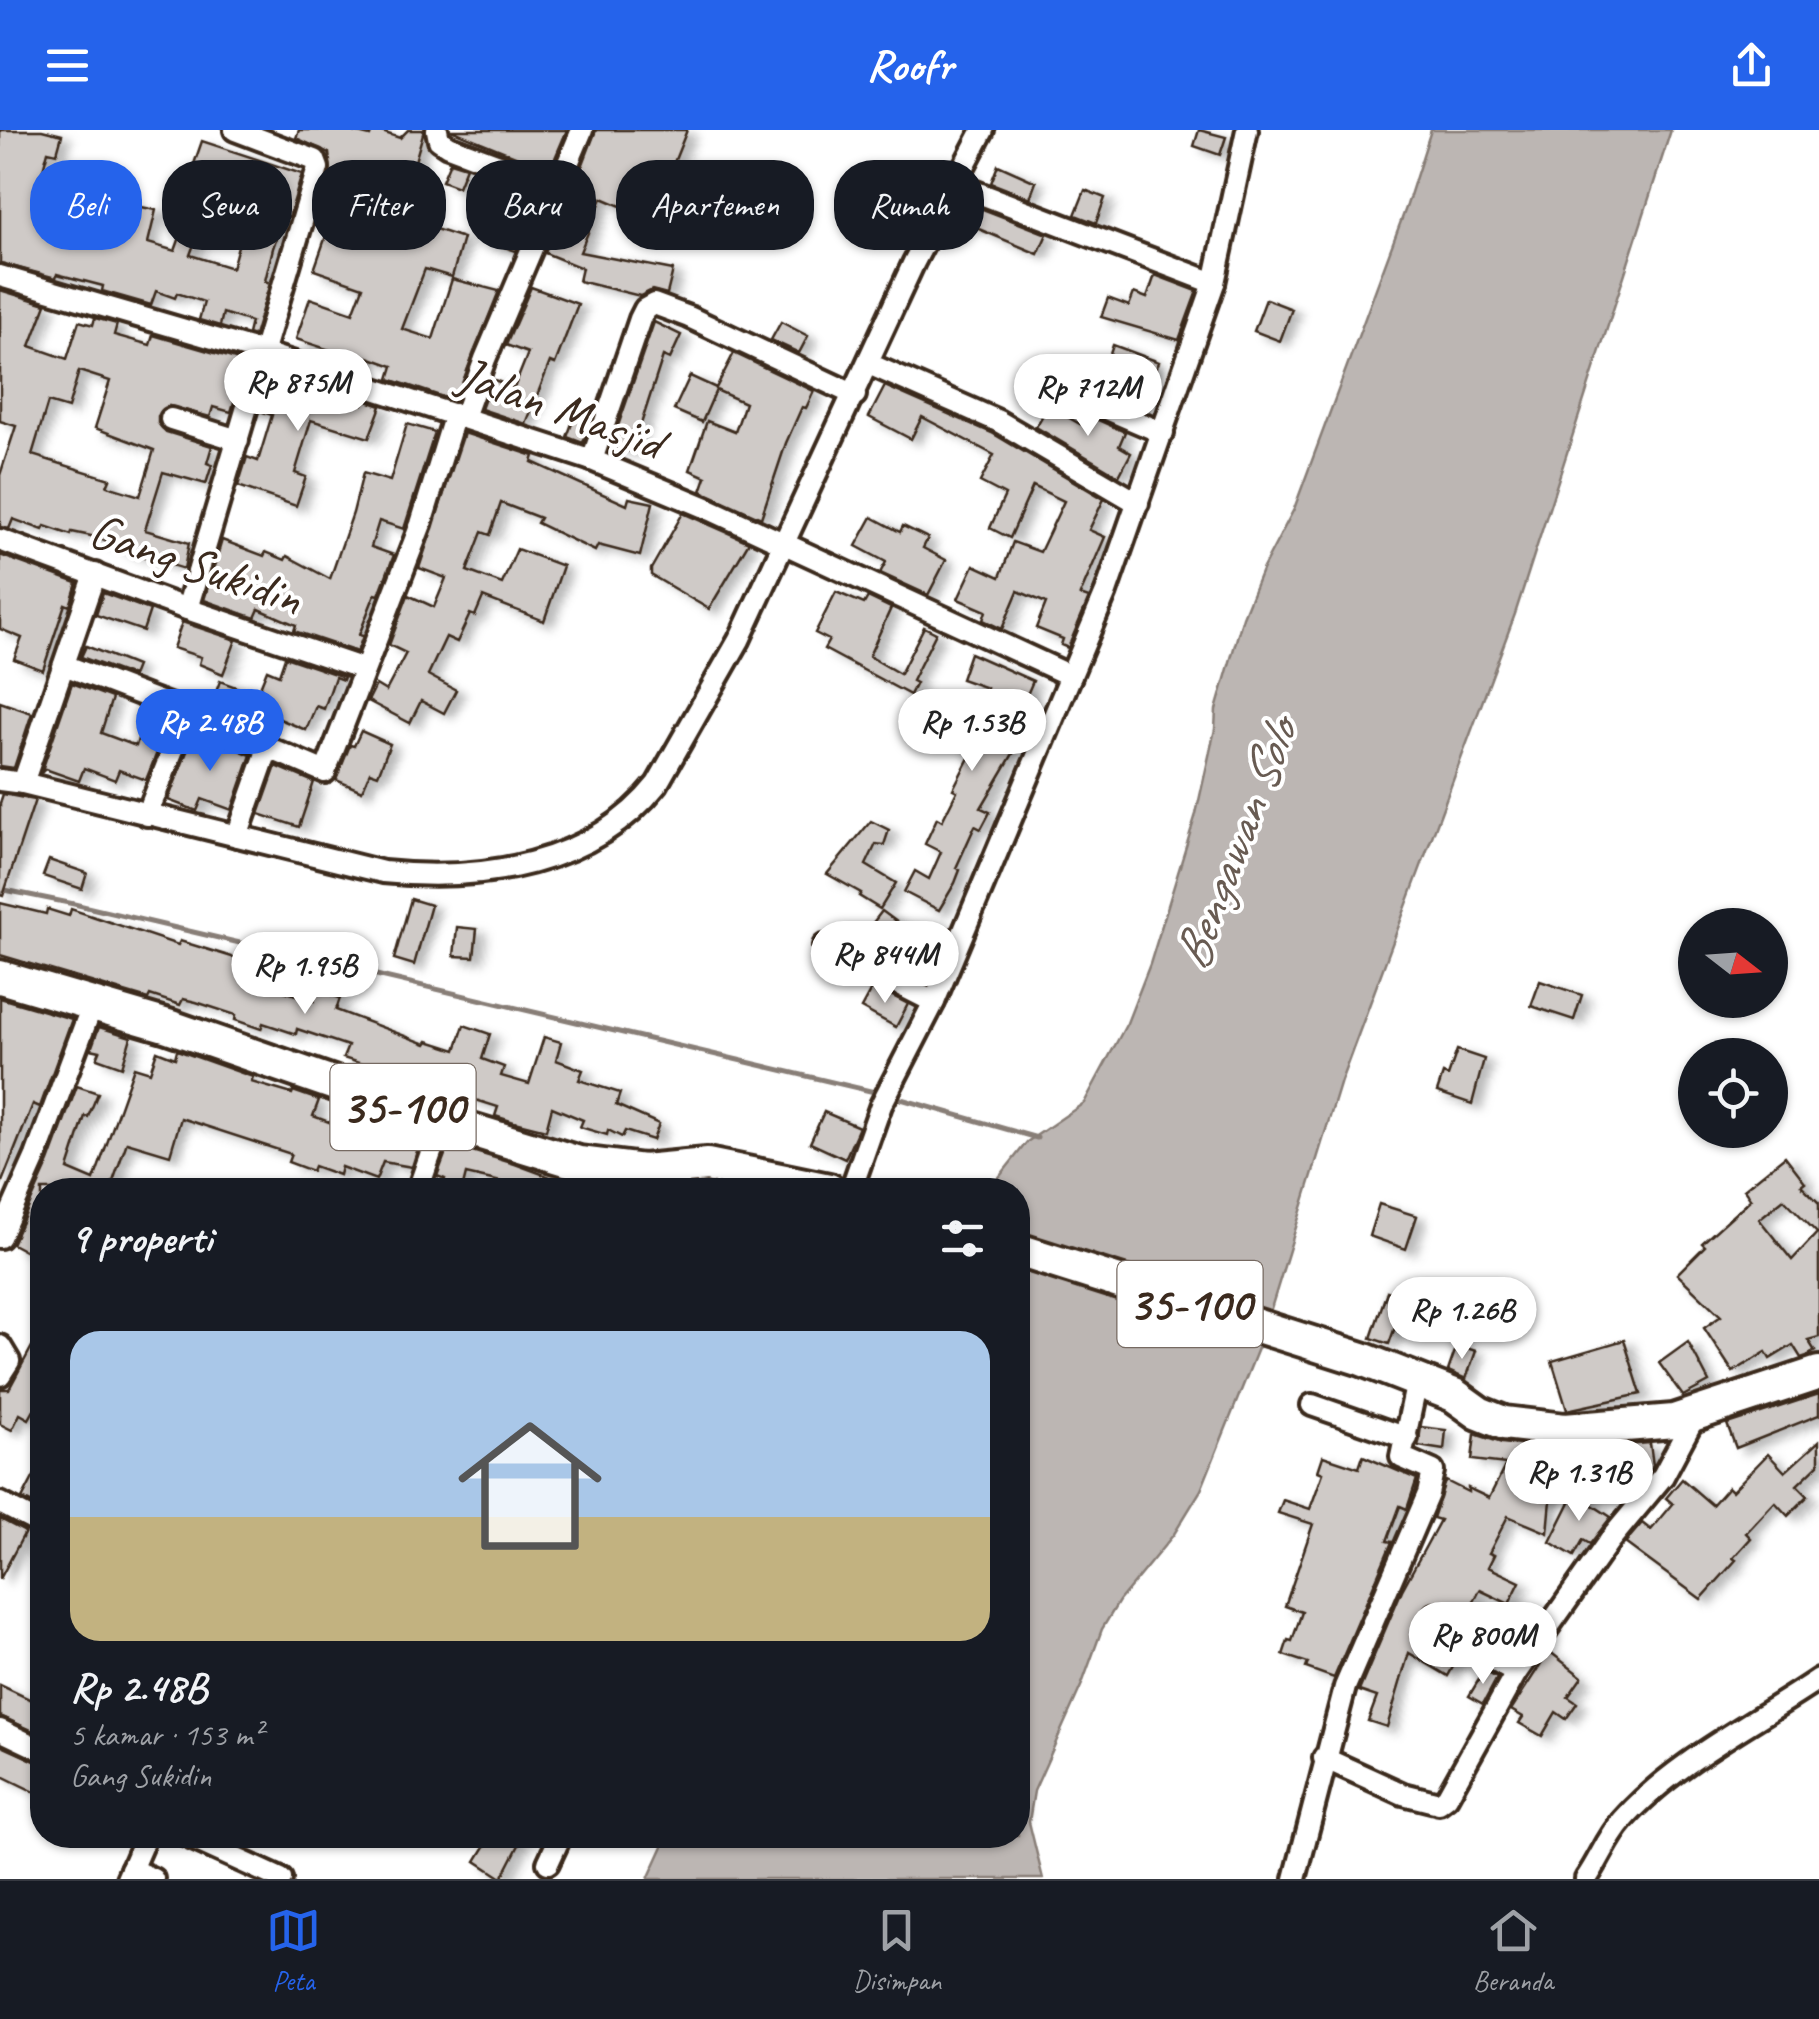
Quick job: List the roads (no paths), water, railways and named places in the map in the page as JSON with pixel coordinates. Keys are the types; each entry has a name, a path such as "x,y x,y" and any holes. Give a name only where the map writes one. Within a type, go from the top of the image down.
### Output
{"main road":[{"name":"35-100","path":"0,977 93,1002 442,1121 579,1163 643,1171 707,1165 772,1178"},
{"name":"35-100","path":"1030,1254 1362,1359 1454,1395 1479,1413 1504,1422 1565,1430 1657,1423 1819,1374"}],"street":[{"path":"187,609 318,165 316,160 236,130"},
{"path":"437,130 443,143 486,160"},
{"path":"570,160 582,130"},
{"path":"968,160 984,130"},
{"path":"855,1178 882,1105 934,1002 1106,592 1214,283 1247,130"},
{"path":"984,195 1214,283"},
{"path":"64,666 325,772 460,415 532,250"},
{"path":"0,780 383,872 462,876 496,873 534,862 617,823 640,805 657,784 739,640 920,250"},
{"name":"Jalan Masjid","path":"0,276 264,353 638,477 1071,676"},
{"path":"592,460 640,319 645,309 654,304 854,394"},
{"path":"870,364 998,421 1138,502"},
{"path":"1070,393 1162,433"},
{"path":"172,419 238,440"},
{"name":"Gang Sukidin","path":"0,540 364,669"},
{"path":"22,783 96,574"},
{"path":"147,815 187,714"},
{"path":"238,836 268,748"},
{"path":"824,946 934,1002"},
{"path":"0,1238 6,1231 8,1193 36,1156 93,1002"},
{"path":"422,1178 442,1121"},
{"path":"0,1346 9,1361 0,1375"},
{"path":"1294,1879 1345,1686 1428,1494 1433,1471 1402,1458 1417,1381"},
{"path":"1312,1404 1407,1438"},
{"path":"1324,1758 1404,1794 1439,1803 1447,1797 1516,1673 1609,1540 1663,1476 1696,1414"},
{"path":"0,1503 30,1519"},
{"path":"1434,1615 1482,1654 1516,1673"},
{"path":"1586,1879 1606,1840 1646,1797 1721,1739 1819,1679"},
{"path":"0,1730 30,1744"},
{"path":"140,1848 129,1874 153,1879"},
{"path":"212,1848 280,1879"},
{"path":"548,1863 555,1848"}],"water":[{"name":"Bengawan Solo","path":"1431,130 1671,130 1515,614 1341,1081 1261,1341 1201,1490 1174,1534 1119,1601 1102,1629 1034,1791 1030,1816 1030,1178 998,1178 1027,1142 1084,1103 1127,1023 1150,964 1196,814 1216,710 1243,617 1294,509"},
{"path":"1030,1826 1043,1879 648,1879 662,1848 1030,1848"}],"waterway":[{"path":"0,889 879,1093"},
{"path":"894,1097 1037,1138"}]}
